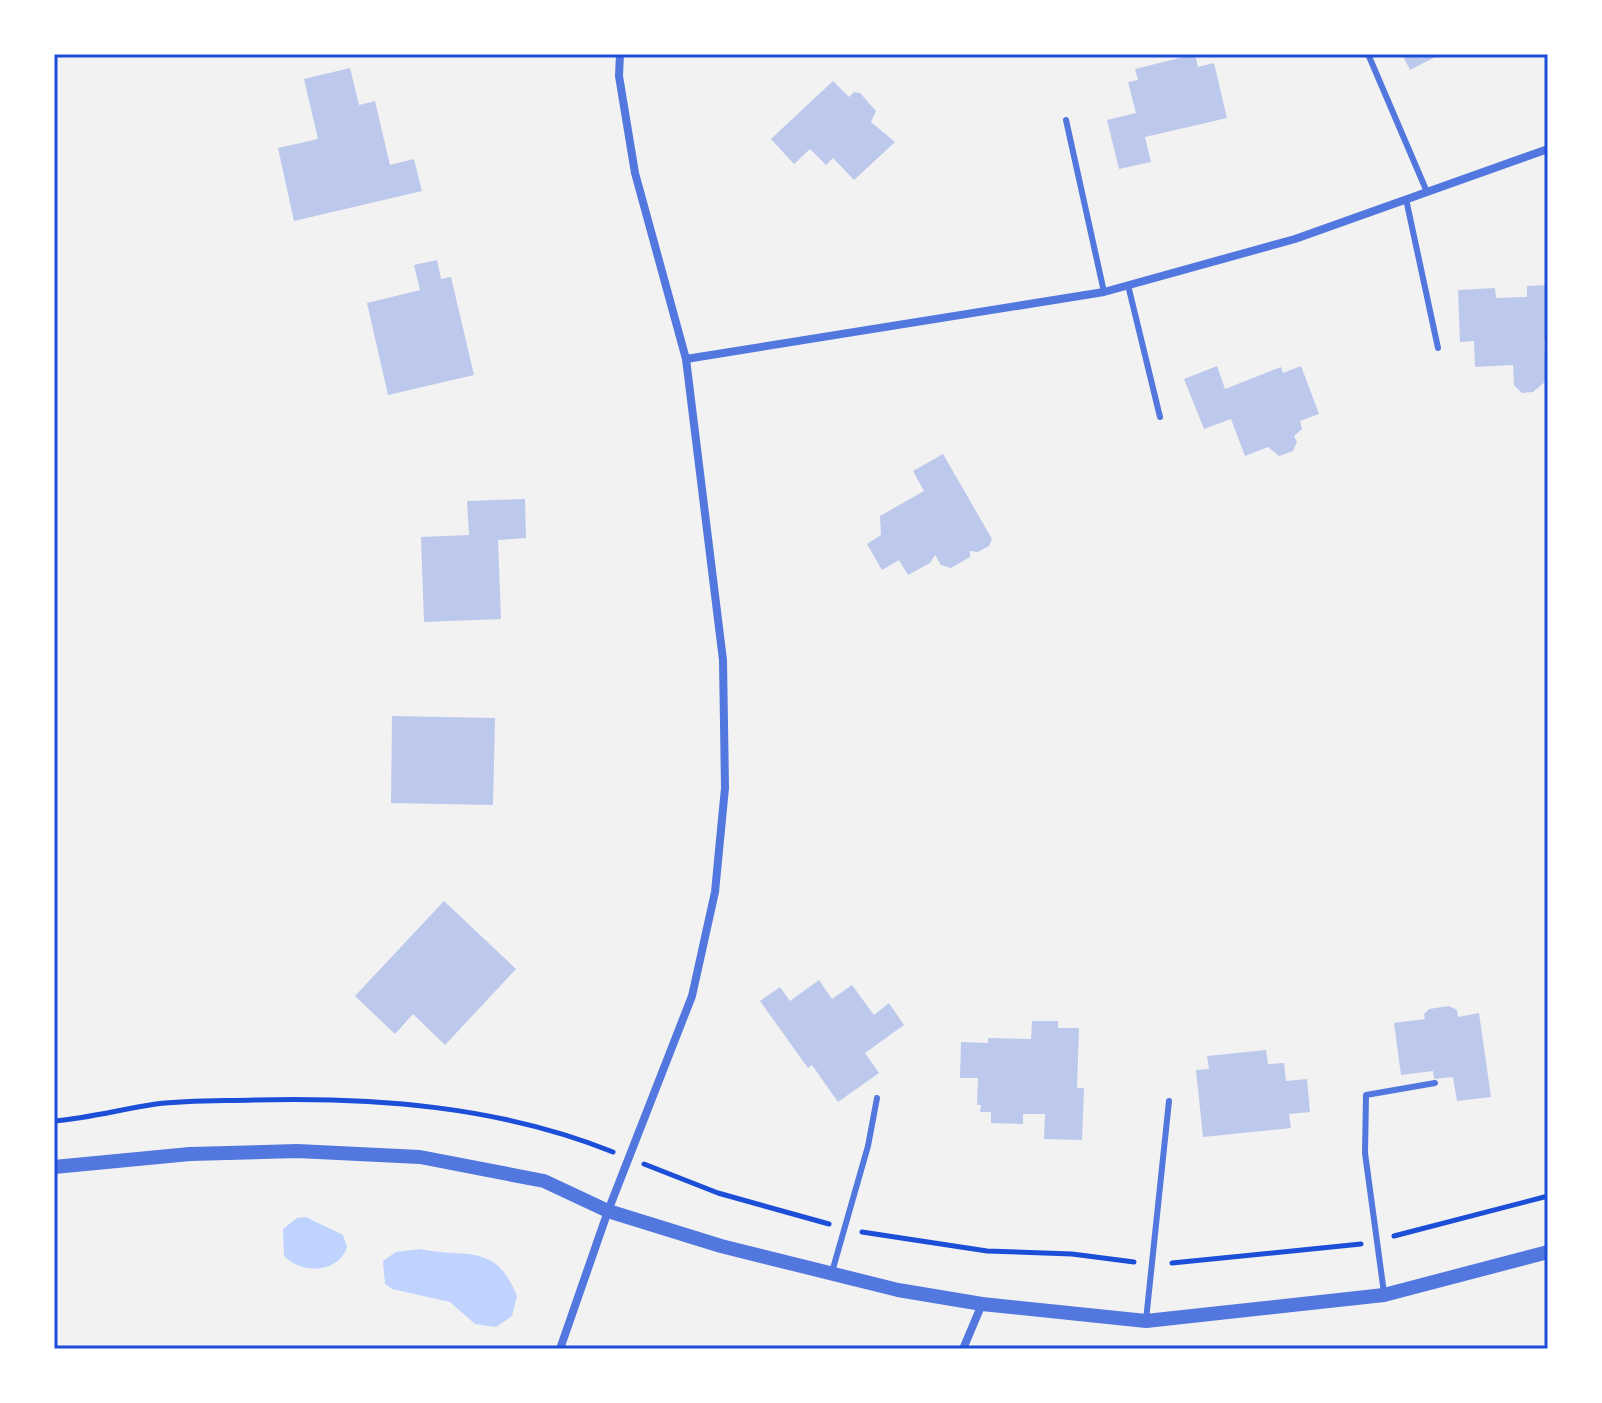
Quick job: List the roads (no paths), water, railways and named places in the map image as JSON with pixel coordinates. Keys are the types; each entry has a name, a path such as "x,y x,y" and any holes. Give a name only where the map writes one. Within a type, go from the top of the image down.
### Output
{"street":[{"path":"560,1349 608,1211 692,996 715,892 725,788 723,660 686,359 635,173 619,76 620,54"},
{"path":"686,359 1104,292 1295,239 1548,149"},
{"path":"54,1167 190,1154 297,1151 420,1157 544,1181 608,1211 721,1246 898,1290 982,1304 1146,1321 1384,1295 1548,1252"},
{"path":"963,1349 982,1304"}],"lane":[{"path":"1368,54 1427,192"},
{"path":"1066,120 1104,292"},
{"path":"1406,199 1438,348"},
{"path":"1128,285 1160,417"},
{"path":"1384,1295 1365,1153 1366,1095 1435,1083"},
{"path":"831,1273 868,1146 877,1098"},
{"path":"1146,1321 1169,1101"}],"water":[{"path":"306,1217 343,1235 347,1247 336,1262 309,1268 284,1256 283,1229 297,1218"},
{"path":"420,1249 478,1256 499,1267 517,1296 512,1316 496,1327 475,1324 450,1302 392,1289 385,1284 383,1261 396,1252"}]}
